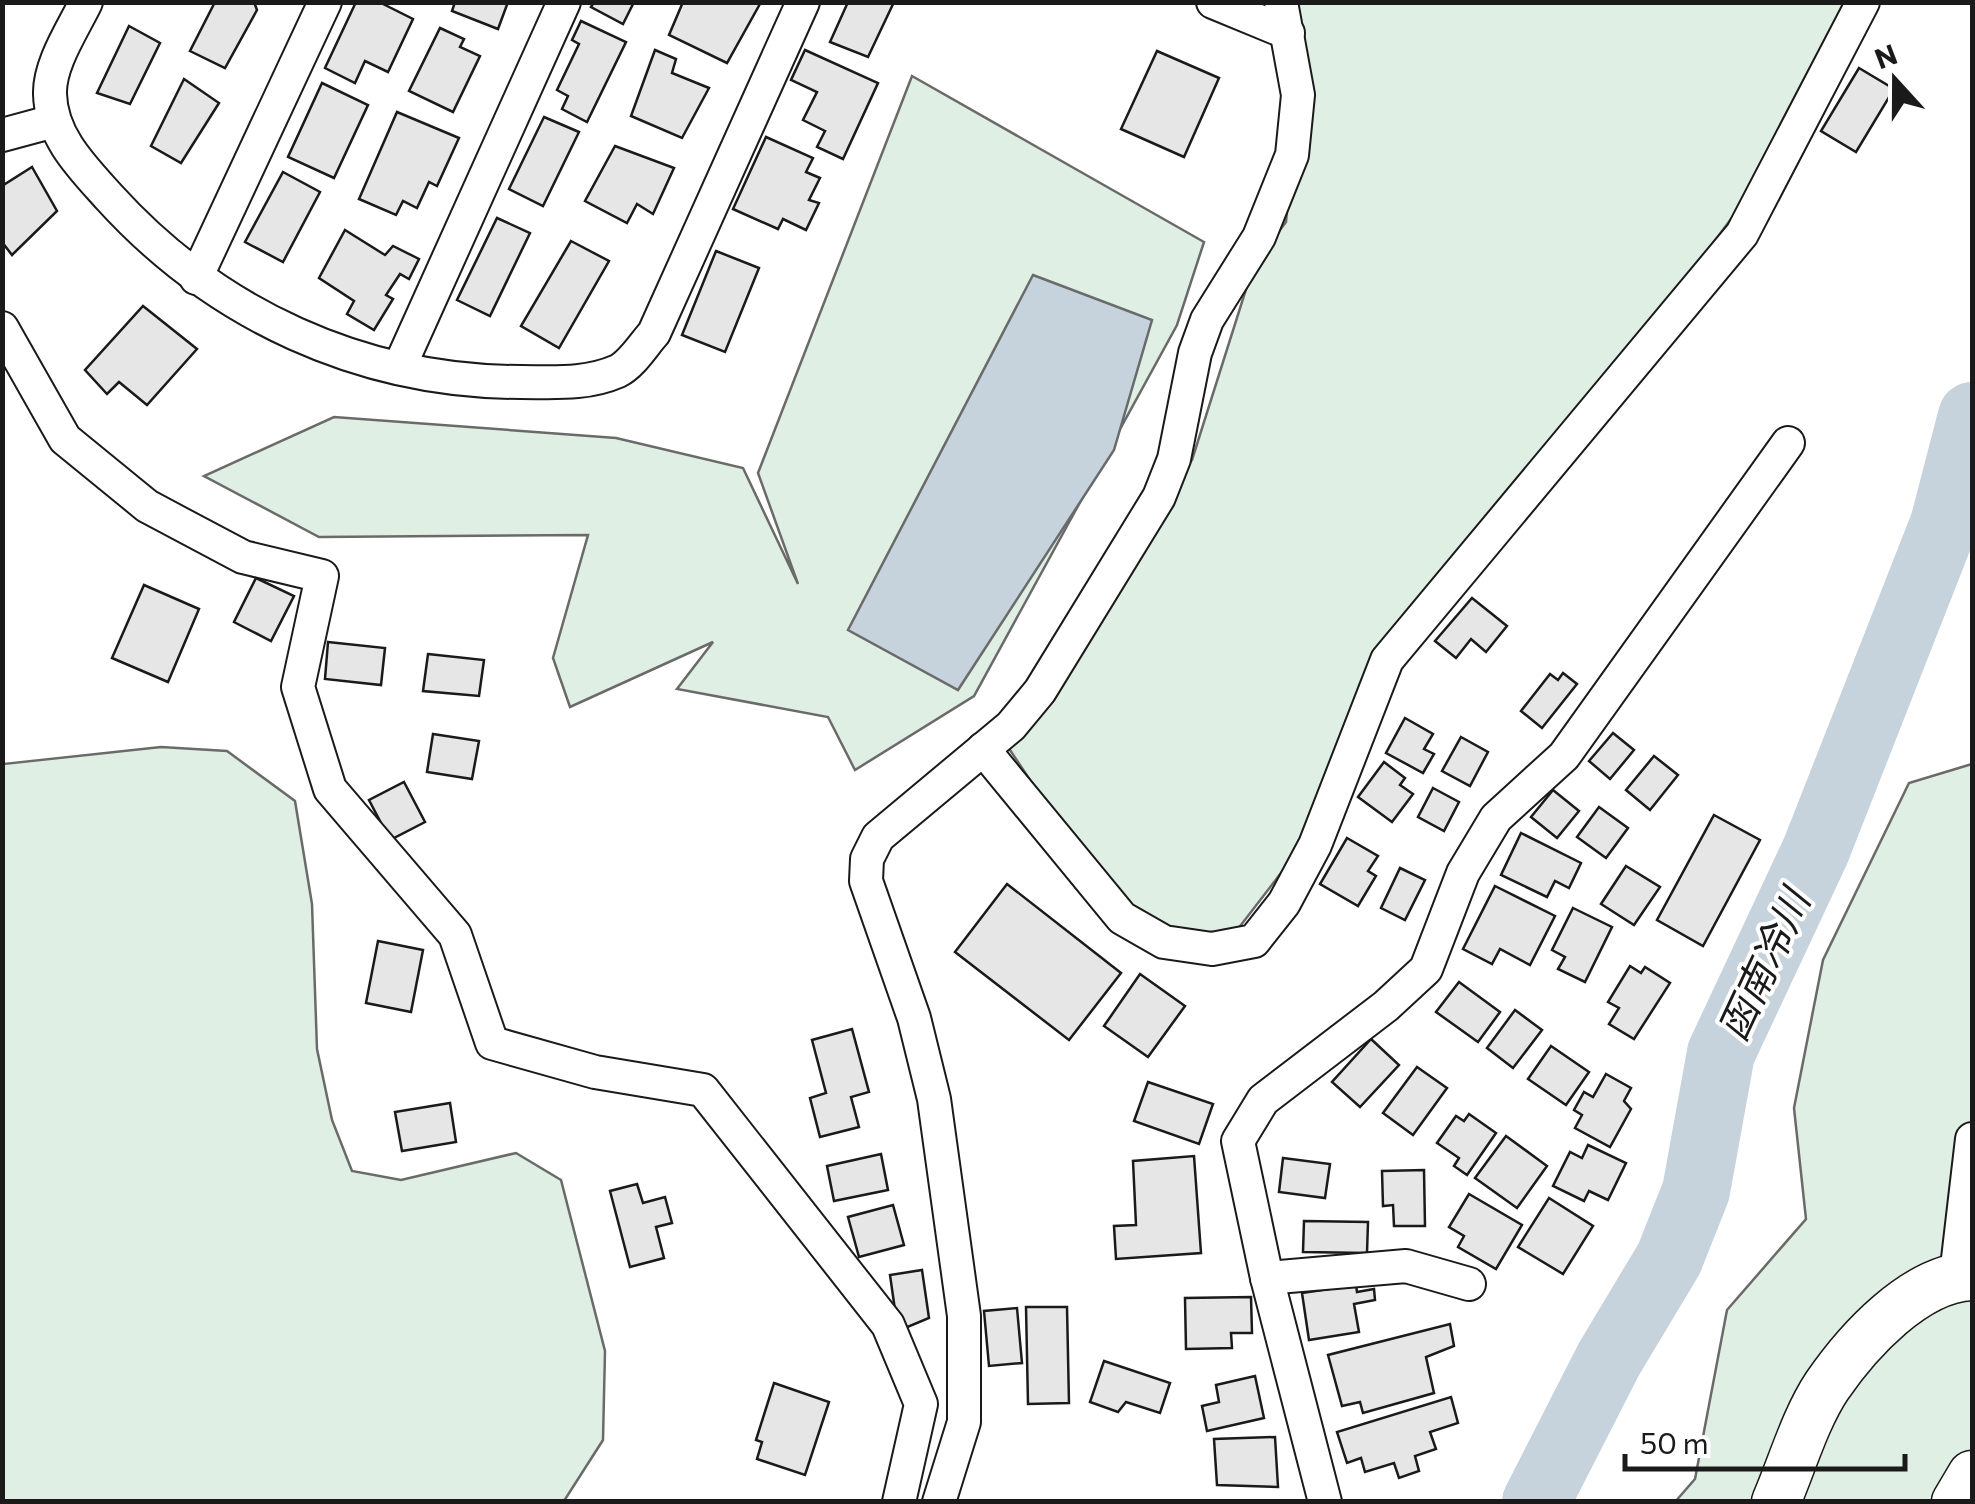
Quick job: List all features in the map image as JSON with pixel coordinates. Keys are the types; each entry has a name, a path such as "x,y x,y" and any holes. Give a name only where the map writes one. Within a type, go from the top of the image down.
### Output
{"street":[{"path":"86,2 56,65 50,92 54,120 73,157 130,220 196,278 285,330 358,362 474,382 588,382 623,369 654,332 803,2"},
{"path":"196,278 324,2"},
{"path":"399,368 564,2"},
{"path":"939,1502 964,1422 964,1316 934,1098 914,1018 866,881 867,859 878,837 984,749 1040,691 1159,497 1174,458 1201,337 1259,237 1292,155 1298,95 1284,18 1214,2"},
{"path":"984,749 1122,918 1164,942 1212,949 1254,940 1284,903 1315,845 1387,660 1742,234 1864,2"},
{"path":"2,135 54,120"},
{"path":"2,328 65,438 147,506 243,557 322,576 298,687 330,788 455,935 492,1043 595,1072 703,1090 888,1325 922,1404 899,1502"},
{"path":"1325,1502 1267,1278 1238,1140 1263,1100 1386,1006 1426,968 1464,874 1496,818 1564,756 1788,442"},
{"path":"1776,1502 1826,1388 1890,1314 1922,1290 1964,1276 1972,1139"},
{"path":"1267,1278 1406,1266 1469,1284"},
{"path":"882,1502 914,1434"},
{"path":"1956,1502 1972,1475"}],"green space":[{"path":"1281,3 1846,3 1740,207 1531,487 1369,686 1291,860 1231,938 1122,918 1000,735 1192,460 1254,264 1286,222 1297,105"},
{"path":"912,76 1204,242 1177,325 974,696 855,770 828,717 677,689 713,642 570,707 553,658 588,535 319,537 204,476 334,417 616,438 743,468 798,584 758,473"},
{"path":"161,747 227,751 295,801 312,904 317,1049 332,1120 352,1171 401,1180 516,1153 561,1180 605,1351 603,1440 564,1501 3,1501 3,764"},
{"path":"1972,764 1972,1501 1675,1502 1695,1479 1727,1310 1806,1219 1794,1108 1823,960 1909,783"}],"shaded area":[{"path":"1033,275 1152,320 1114,450 958,690 848,630"}],"building":[{"path":"215,2 254,2 257,10 225,68 190,51"},
{"path":"356,2 379,2 413,19 388,72 365,61 355,83 325,68"},
{"path":"455,2 508,2 498,29 452,11"},
{"path":"594,2 634,2 623,24 591,7"},
{"path":"683,2 761,2 727,63 669,35"},
{"path":"848,2 894,2 868,57 830,42"},
{"path":"581,21 626,42 587,122 562,109 568,96 557,90 579,44 572,40"},
{"path":"129,26 160,43 130,104 97,93"},
{"path":"440,28 464,39 460,47 480,56 453,112 409,91"},
{"path":"655,50 676,59 672,73 709,88 682,138 631,116"},
{"path":"805,50 878,83 843,159 817,147 825,131 803,120 817,92 791,80"},
{"path":"1157,51 1219,78 1184,157 1121,129"},
{"path":"1859,68 1894,89 1856,152 1821,131"},
{"path":"184,79 219,103 181,163 151,146"},
{"path":"322,83 368,105 334,178 288,157"},
{"path":"397,112 459,138 437,186 429,182 417,208 403,201 396,215 359,199"},
{"path":"544,117 579,132 543,206 509,189"},
{"path":"766,137 813,158 806,172 820,178 809,200 819,203 806,230 783,219 778,229 733,209"},
{"path":"615,146 674,168 653,214 637,204 627,223 585,201"},
{"path":"32,167 57,211 12,255 2,242 2,186"},
{"path":"283,172 320,192 283,262 245,242"},
{"path":"497,218 530,233 490,316 457,300"},
{"path":"345,230 385,255 393,246 419,259 409,279 400,274 386,295 393,299 374,330 347,314 354,301 319,278"},
{"path":"571,241 609,261 559,348 521,326"},
{"path":"716,251 759,268 725,352 682,335"},
{"path":"143,306 197,349 147,405 119,382 107,394 85,370"},
{"path":"256,578 294,596 271,641 234,622"},
{"path":"144,585 199,609 168,682 112,658"},
{"path":"1472,598 1507,626 1486,652 1471,639 1456,658 1435,641"},
{"path":"328,642 385,648 381,685 325,679"},
{"path":"428,654 484,660 479,696 423,691"},
{"path":"1563,673 1577,684 1542,728 1521,711 1550,674 1558,680"},
{"path":"1405,718 1433,734 1424,749 1434,754 1423,773 1386,753"},
{"path":"1613,733 1634,750 1610,779 1589,761"},
{"path":"433,734 479,741 472,779 427,772"},
{"path":"1461,737 1488,752 1470,786 1442,771"},
{"path":"1654,756 1678,775 1650,810 1626,790"},
{"path":"1384,762 1405,778 1400,785 1413,794 1392,822 1358,797"},
{"path":"404,782 425,822 390,840 369,800"},
{"path":"1433,788 1459,802 1444,831 1418,817"},
{"path":"1553,790 1579,811 1557,838 1531,817"},
{"path":"1599,807 1628,828 1606,858 1577,837"},
{"path":"1714,815 1760,840 1703,946 1657,920"},
{"path":"1521,833 1581,863 1569,888 1555,881 1547,897 1501,875"},
{"path":"1347,838 1378,856 1368,871 1376,876 1358,906 1320,884"},
{"path":"1626,866 1660,887 1634,925 1601,904"},
{"path":"1400,868 1425,880 1405,920 1381,908"},
{"path":"1007,884 1121,973 1069,1040 955,952"},
{"path":"1495,886 1555,916 1530,965 1500,949 1492,964 1463,949"},
{"path":"1573,908 1612,927 1585,982 1558,969 1565,957 1552,950"},
{"path":"378,941 423,950 411,1012 366,1003"},
{"path":"1630,966 1641,973 1645,967 1670,983 1634,1039 1609,1024 1619,1008 1608,1002"},
{"path":"1140,974 1185,1006 1148,1057 1104,1026"},
{"path":"1459,982 1500,1012 1478,1042 1436,1012"},
{"path":"1515,1010 1542,1030 1513,1068 1487,1048"},
{"path":"852,1029 869,1092 851,1097 859,1127 820,1137 810,1098 826,1093 812,1040"},
{"path":"1371,1039 1399,1065 1360,1107 1332,1082"},
{"path":"1551,1046 1589,1072 1566,1105 1528,1079"},
{"path":"1417,1067 1447,1088 1413,1135 1383,1113"},
{"path":"1606,1074 1631,1088 1624,1101 1631,1109 1610,1147 1575,1128 1582,1115 1574,1110 1584,1092 1593,1097"},
{"path":"1148,1082 1213,1104 1199,1144 1134,1121"},
{"path":"450,1103 456,1142 402,1151 395,1112"},
{"path":"1469,1114 1496,1133 1467,1175 1454,1166 1459,1158 1437,1143 1456,1116 1464,1121"},
{"path":"1506,1136 1547,1166 1517,1208 1475,1178"},
{"path":"1588,1145 1626,1163 1608,1200 1589,1191 1584,1201 1553,1186 1570,1152 1582,1158"},
{"path":"881,1154 888,1190 834,1201 827,1166"},
{"path":"1194,1156 1201,1253 1116,1259 1114,1226 1136,1225 1133,1161"},
{"path":"1283,1158 1330,1164 1325,1198 1279,1192"},
{"path":"1424,1170 1425,1226 1394,1226 1393,1205 1383,1206 1382,1171"},
{"path":"637,1184 643,1203 665,1197 672,1223 656,1227 664,1258 630,1267 610,1191"},
{"path":"1469,1194 1522,1225 1496,1269 1458,1247 1464,1236 1449,1227"},
{"path":"1549,1198 1593,1226 1563,1274 1518,1247"},
{"path":"893,1205 904,1245 859,1257 848,1217"},
{"path":"1304,1221 1368,1222 1367,1253 1303,1252"},
{"path":"922,1270 929,1318 898,1331 890,1275"},
{"path":"1356,1285 1357,1292 1374,1289 1375,1300 1354,1304 1359,1332 1309,1340 1302,1293"},
{"path":"1251,1297 1252,1333 1231,1333 1232,1348 1186,1349 1185,1298"},
{"path":"1026,1307 1067,1307 1069,1403 1028,1404"},
{"path":"1017,1308 1022,1363 989,1366 984,1311"},
{"path":"1450,1324 1454,1346 1426,1357 1434,1393 1363,1413 1360,1402 1342,1406 1328,1355"},
{"path":"1104,1361 1170,1383 1160,1413 1126,1402 1118,1412 1090,1402"},
{"path":"1255,1376 1264,1418 1207,1431 1202,1406 1219,1402 1216,1385"},
{"path":"774,1383 829,1402 805,1475 757,1459 762,1442 756,1440"},
{"path":"1451,1397 1458,1423 1430,1432 1436,1449 1415,1456 1419,1471 1399,1478 1394,1463 1365,1472 1361,1458 1347,1463 1337,1432"},
{"path":"1275,1437 1278,1487 1217,1485 1214,1439"}],"waterway":[{"name":"函南冷川","path":"1536,1502 1609,1359 1669,1259 1696,1191 1721,1053 1816,850 1944,524 1972,416"}]}
